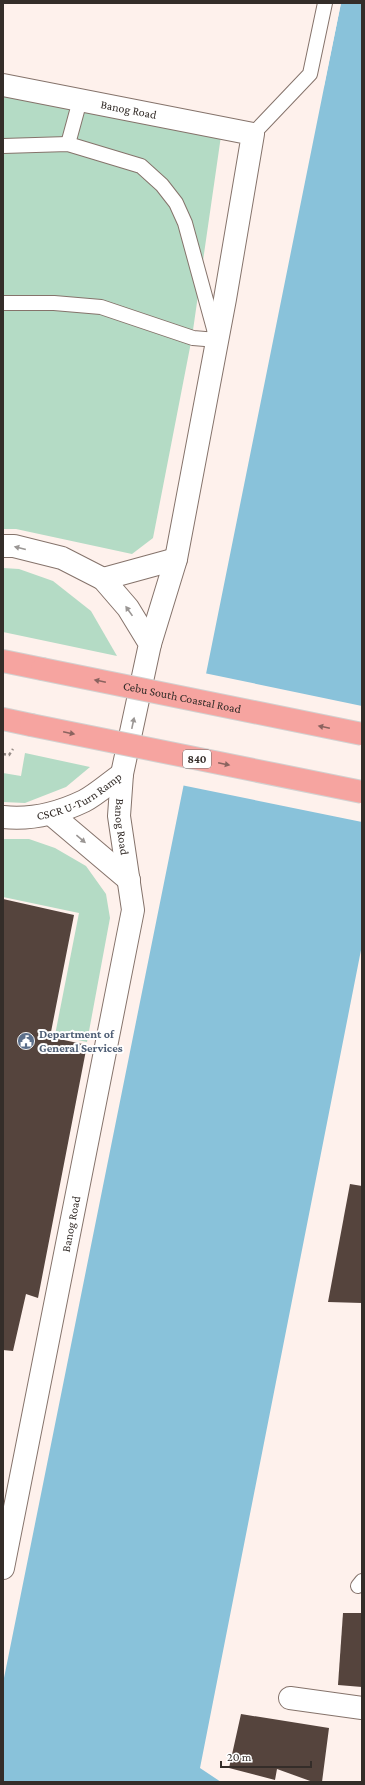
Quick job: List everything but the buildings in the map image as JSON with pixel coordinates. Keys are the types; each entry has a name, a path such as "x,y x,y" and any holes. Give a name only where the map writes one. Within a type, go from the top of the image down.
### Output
{"highway":[{"name":"Cebu South Coastal Road","path":"3,661 362,734"},
{"name":"840","path":"3,719 362,792"}],"street":[{"name":"Banog Road","path":"3,85 253,134"},
{"name":"CSCR U-Turn Ramp","path":"3,817 14,818 51,814 84,800 122,774 150,644 176,559 217,340 253,134"},
{"path":"3,546 14,546 62,558 102,580 128,608 150,644"},
{"path":"102,580 176,559"},
{"name":"Banog Road","path":"3,1568 133,910 130,880 119,816 122,774"},
{"name":"Banog Road","path":"51,814 130,880"},
{"path":"290,1698 362,1708"}],"lane":[{"path":"253,134 310,74 325,3"},
{"path":"68,144 80,100"},
{"path":"3,146 68,144 142,166 162,185 176,203 185,223 217,340 193,338 101,307 54,302 3,303"}],"green space":[{"path":"3,88 222,129 192,337 153,538 132,554 16,529 3,529"},
{"path":"3,568 19,569 53,581 91,611 117,656 3,632"},
{"path":"25,753 90,767 66,787 25,803 3,802 3,773 21,776"},
{"path":"3,839 29,839 55,848 86,866 106,894 110,918 87,1042 55,1035 79,913 3,897"}],"water":[{"path":"341,3 362,3 362,945 200,1768 221,1782 3,1782 3,1683"}],"pier":[{"path":"339,3 341,3 324,86 322,86"},
{"path":"204,673 362,706 362,822 181,785"}],"place":[{"name":"Department of General Services","path":"26,1041"}]}
